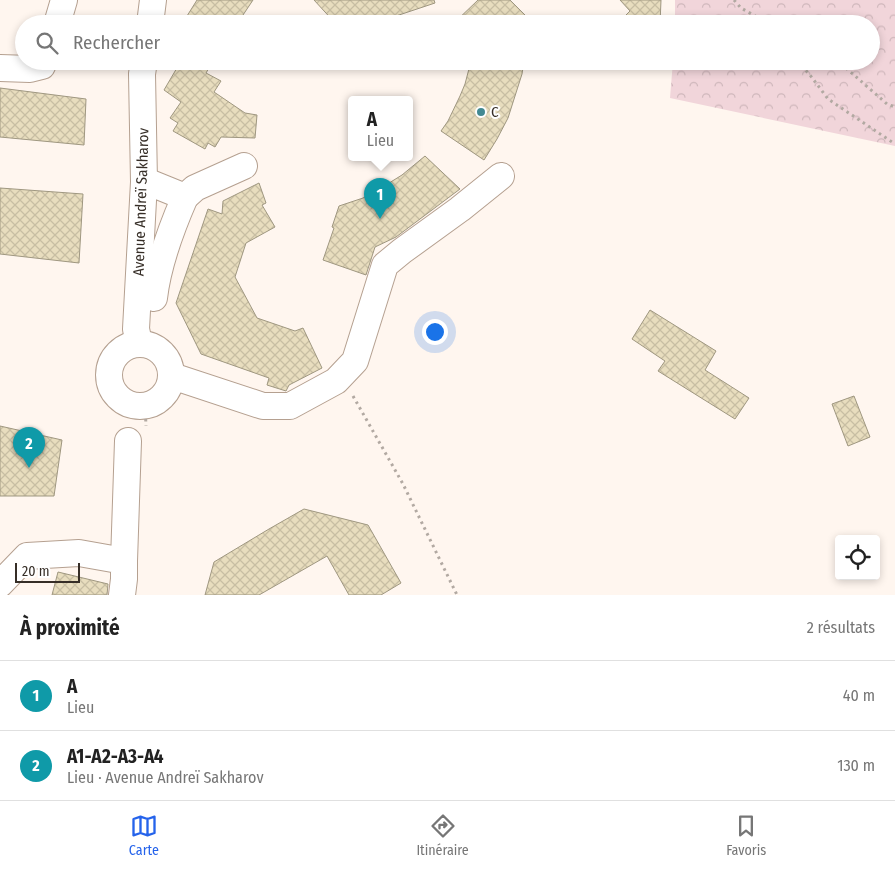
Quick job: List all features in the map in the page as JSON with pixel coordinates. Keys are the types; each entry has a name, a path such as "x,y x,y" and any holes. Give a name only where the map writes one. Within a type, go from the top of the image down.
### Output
{"street":[{"path":"151,15 153,0"},
{"path":"0,68 15,68"},
{"name":"Avenue Andreï Sakharov","path":"139,343 136,329 144,182 143,70"},
{"path":"154,298 156,278 185,197 195,188 244,166"},
{"path":"172,376 263,406 290,406 336,381 355,361 385,265 501,176"},
{"path":"144,182 185,197"},
{"path":"139,343 151,345 162,352 170,363 172,376 168,390 158,401 145,406 130,405 118,397 110,385 109,371 114,357 124,347 139,343"},
{"path":"122,595 128,441"},
{"path":"0,584 27,556 79,553 124,561"}],"path":[{"path":"734,0 741,8 753,15"},
{"path":"805,70 828,100 895,144"},
{"path":"848,70 887,104 895,107"},
{"path":"342,375 403,484 457,595"}],"green space":[{"path":"675,0 895,0 895,146 670,98 672,70 880,70 880,15 675,15"}],"building":[{"path":"197,0 253,0 243,15 188,15"},
{"path":"314,0 434,0 435,3 399,15 328,15"},
{"path":"478,0 510,0 525,15 462,15"},
{"path":"620,0 661,0 660,15 626,15 630,11"},
{"path":"176,70 208,70 206,73 221,81 214,92 245,113 257,115 255,138 221,137 215,147 208,143 205,149 173,131 178,123 170,118 181,102 164,90"},
{"name":"C","path":"469,70 523,70 508,118 484,160 441,131 448,121 465,84"},
{"path":"0,88 86,99 84,145 0,137"},
{"path":"425,156 460,189 396,237 375,247 366,275 323,260 339,206 363,198 381,188 402,175"},
{"path":"259,183 266,203 262,205 275,227 246,243 235,277 257,318 295,331 303,328 322,368 289,385 286,391 267,385 269,378 201,354 176,303 208,209 222,214 223,201"},
{"path":"0,188 83,194 79,263 0,254"},
{"path":"650,310 716,351 705,370 749,398 735,419 658,371 665,361 632,339"},
{"path":"854,396 870,437 848,446 832,404"},
{"path":"0,426 62,440 54,496 0,496"},
{"path":"304,509 368,525 401,583 381,595 349,595 327,556 259,595 205,595 214,562"},
{"path":"58,572 108,584 107,595 52,595"}],"place":[{"name":"C","path":"481,112"},
{"name":"A","path":"380,219"},
{"name":"A1-A2-A3-A4","path":"29,468"}]}
